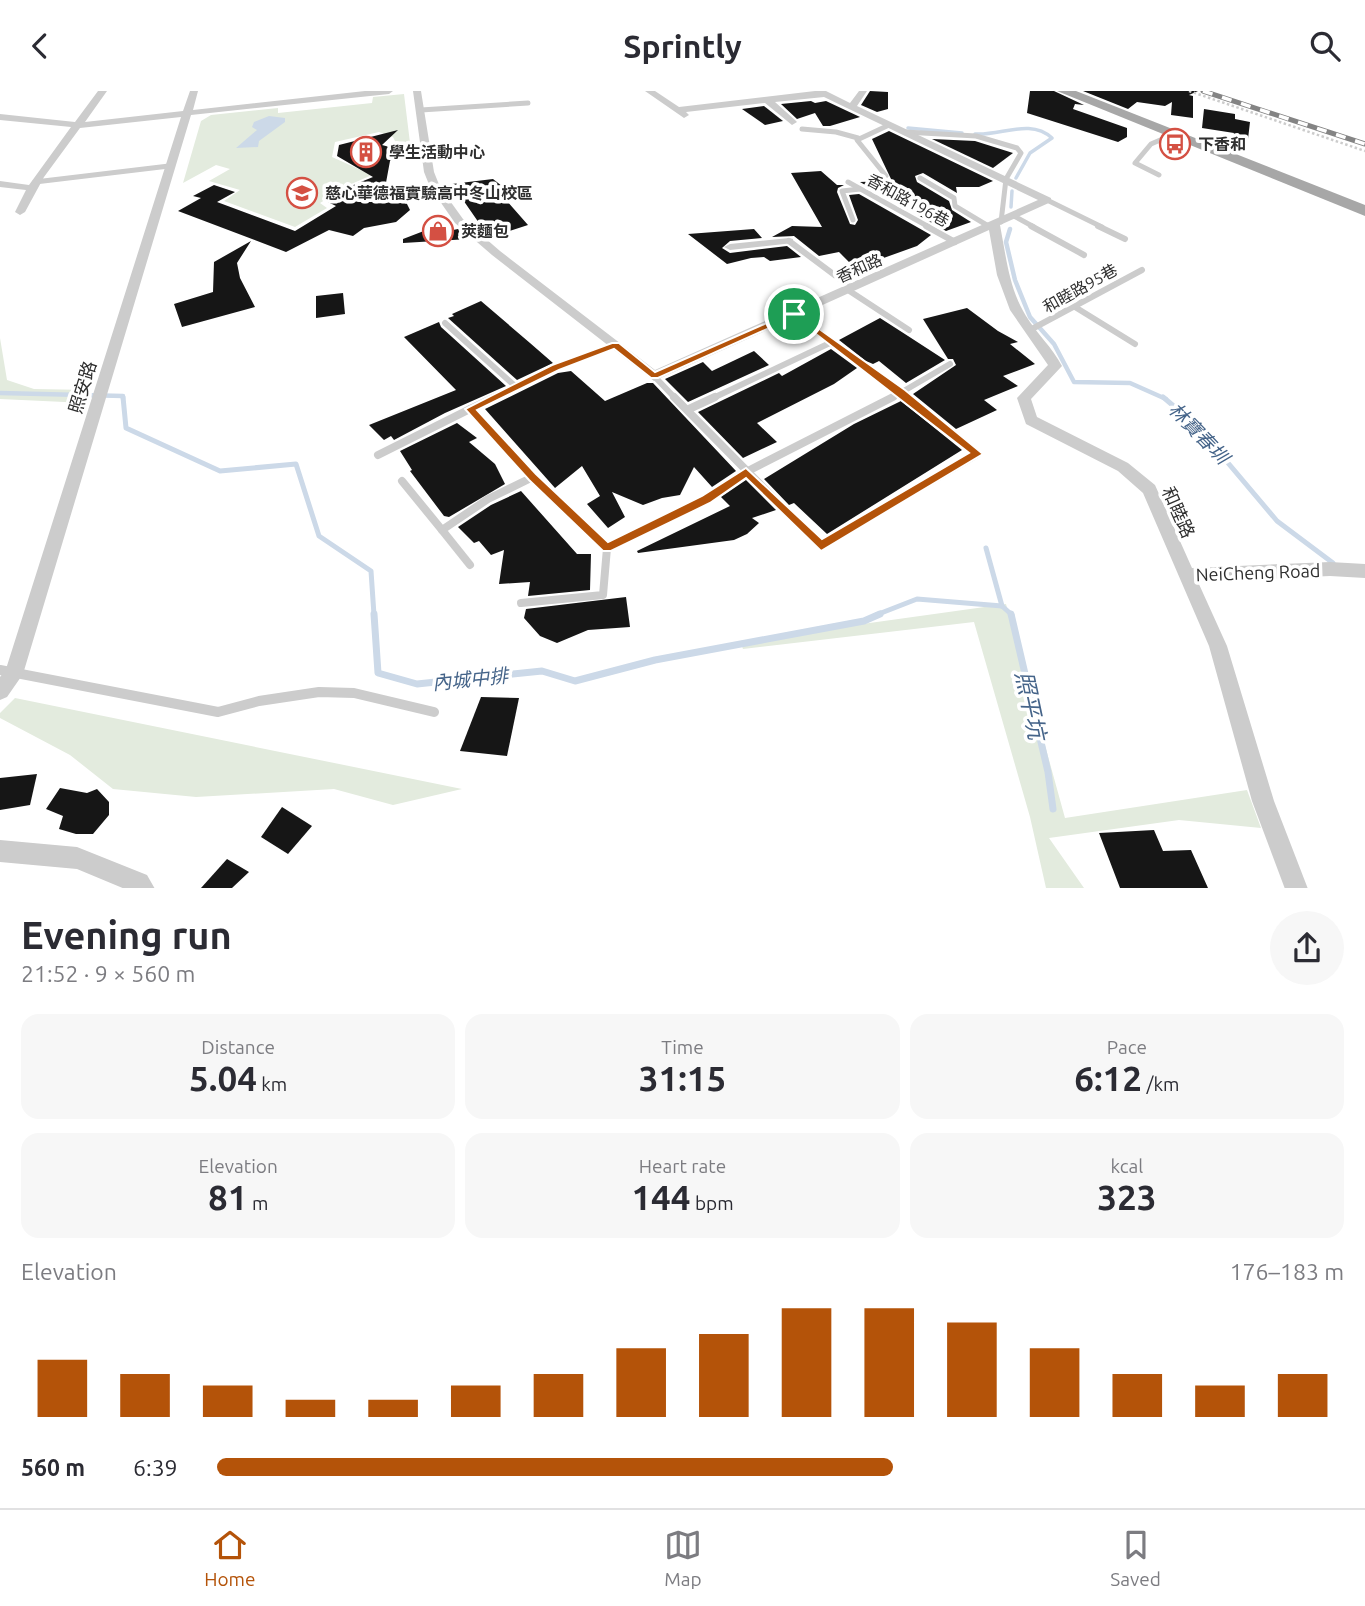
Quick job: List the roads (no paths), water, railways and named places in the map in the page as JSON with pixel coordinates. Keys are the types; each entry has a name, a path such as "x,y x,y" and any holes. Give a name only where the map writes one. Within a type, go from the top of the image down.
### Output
{"main road":[{"path":"1064,91 1365,200"},
{"path":"1086,91 1365,211"}],"street":[{"path":"20,212 34,185 103,91"},
{"name":"照安路","path":"0,691 99,396 194,91"},
{"path":"0,117 79,125 389,91"},
{"path":"417,91 429,172 435,187 459,221 654,376"},
{"path":"649,91 681,113 822,92 1047,200"},
{"path":"852,107 863,91"},
{"path":"768,101 792,122"},
{"path":"0,184 34,185"},
{"name":"香和路","path":"654,376 1047,200"},
{"name":"和睦路","path":"995,224 1006,282 1021,320 1036,328 1055,366 1024,398 1031,420 1123,467 1149,489 1218,646 1263,801 1297,888"},
{"path":"772,230 789,241"},
{"path":"730,247 789,241"},
{"name":"NeiCheng Road","path":"1186,575 1362,570"},
{"path":"0,851 77,858 139,883 144,888"}],"lane":[{"path":"421,110 528,103"},
{"path":"802,129 836,132 858,138 889,125"},
{"path":"905,132 932,131 978,136 1006,143 1021,153 1007,180 995,224 955,206 954,198 920,178"},
{"path":"1158,175 1135,163 1142,148 1180,132"},
{"path":"858,138 886,176"},
{"path":"34,185 169,166"},
{"name":"香和路196巷","path":"848,182 955,242"},
{"path":"853,220 842,191 860,190"},
{"path":"1047,200 1125,239"},
{"path":"1014,216 1084,255"},
{"path":"789,241 850,289 909,330"},
{"name":"和睦路95巷","path":"1036,328 1142,270"},
{"path":"1075,307 1135,344"},
{"path":"654,376 821,546 977,454 901,393 794,314"},
{"path":"445,323 515,386"},
{"path":"689,409 832,342"},
{"path":"378,455 515,386 616,345"},
{"path":"607,548 706,499 746,472 901,393 950,364"},
{"path":"470,409 533,477 607,548"},
{"path":"442,530 488,499 533,477"},
{"path":"402,481 470,565"},
{"path":"521,603 603,595 607,548"},
{"path":"7,672 218,712 259,701 319,692 354,693 434,712"}],"water":[{"path":"269,116 285,118 285,122 259,141 258,147 236,148 257,130 252,127 254,122"}],"waterway":[{"name":"林寶春圳","path":"908,128 962,133"},
{"name":"林寶春圳","path":"975,134 1025,128 1043,132 1052,138 1030,153 1016,178"},
{"name":"林寶春圳","path":"1011,207 1012,191"},
{"name":"林寶春圳","path":"1010,229 1006,242 1015,280 1030,317 1054,344 1074,382 1130,383 1165,398"},
{"name":"內城中排","path":"0,393 123,397"},
{"name":"內城中排","path":"123,397 126,428 220,471 296,464 319,536 371,571 374,615"},
{"name":"林寶春圳","path":"1165,398 1196,425 1277,521 1333,563"},
{"path":"986,548 1002,606"},
{"name":"內城中排","path":"876,615 917,599 1002,606"},
{"name":"照平坑","path":"1002,606 1011,614"},
{"name":"內城中排","path":"374,614 378,673 417,684 542,671 575,681 655,660 864,621 880,614"},
{"name":"照平坑","path":"1011,614 1048,772 1053,809"}],"railway":[{"path":"1203,91 1365,144"}],"place":[{"name":"下香和","path":"1175,144"},
{"name":"學生活動中心","path":"366,152"},
{"name":"慈心華德福實驗高中冬山校區","path":"302,193"},
{"name":"莢麵包","path":"438,231"}]}
